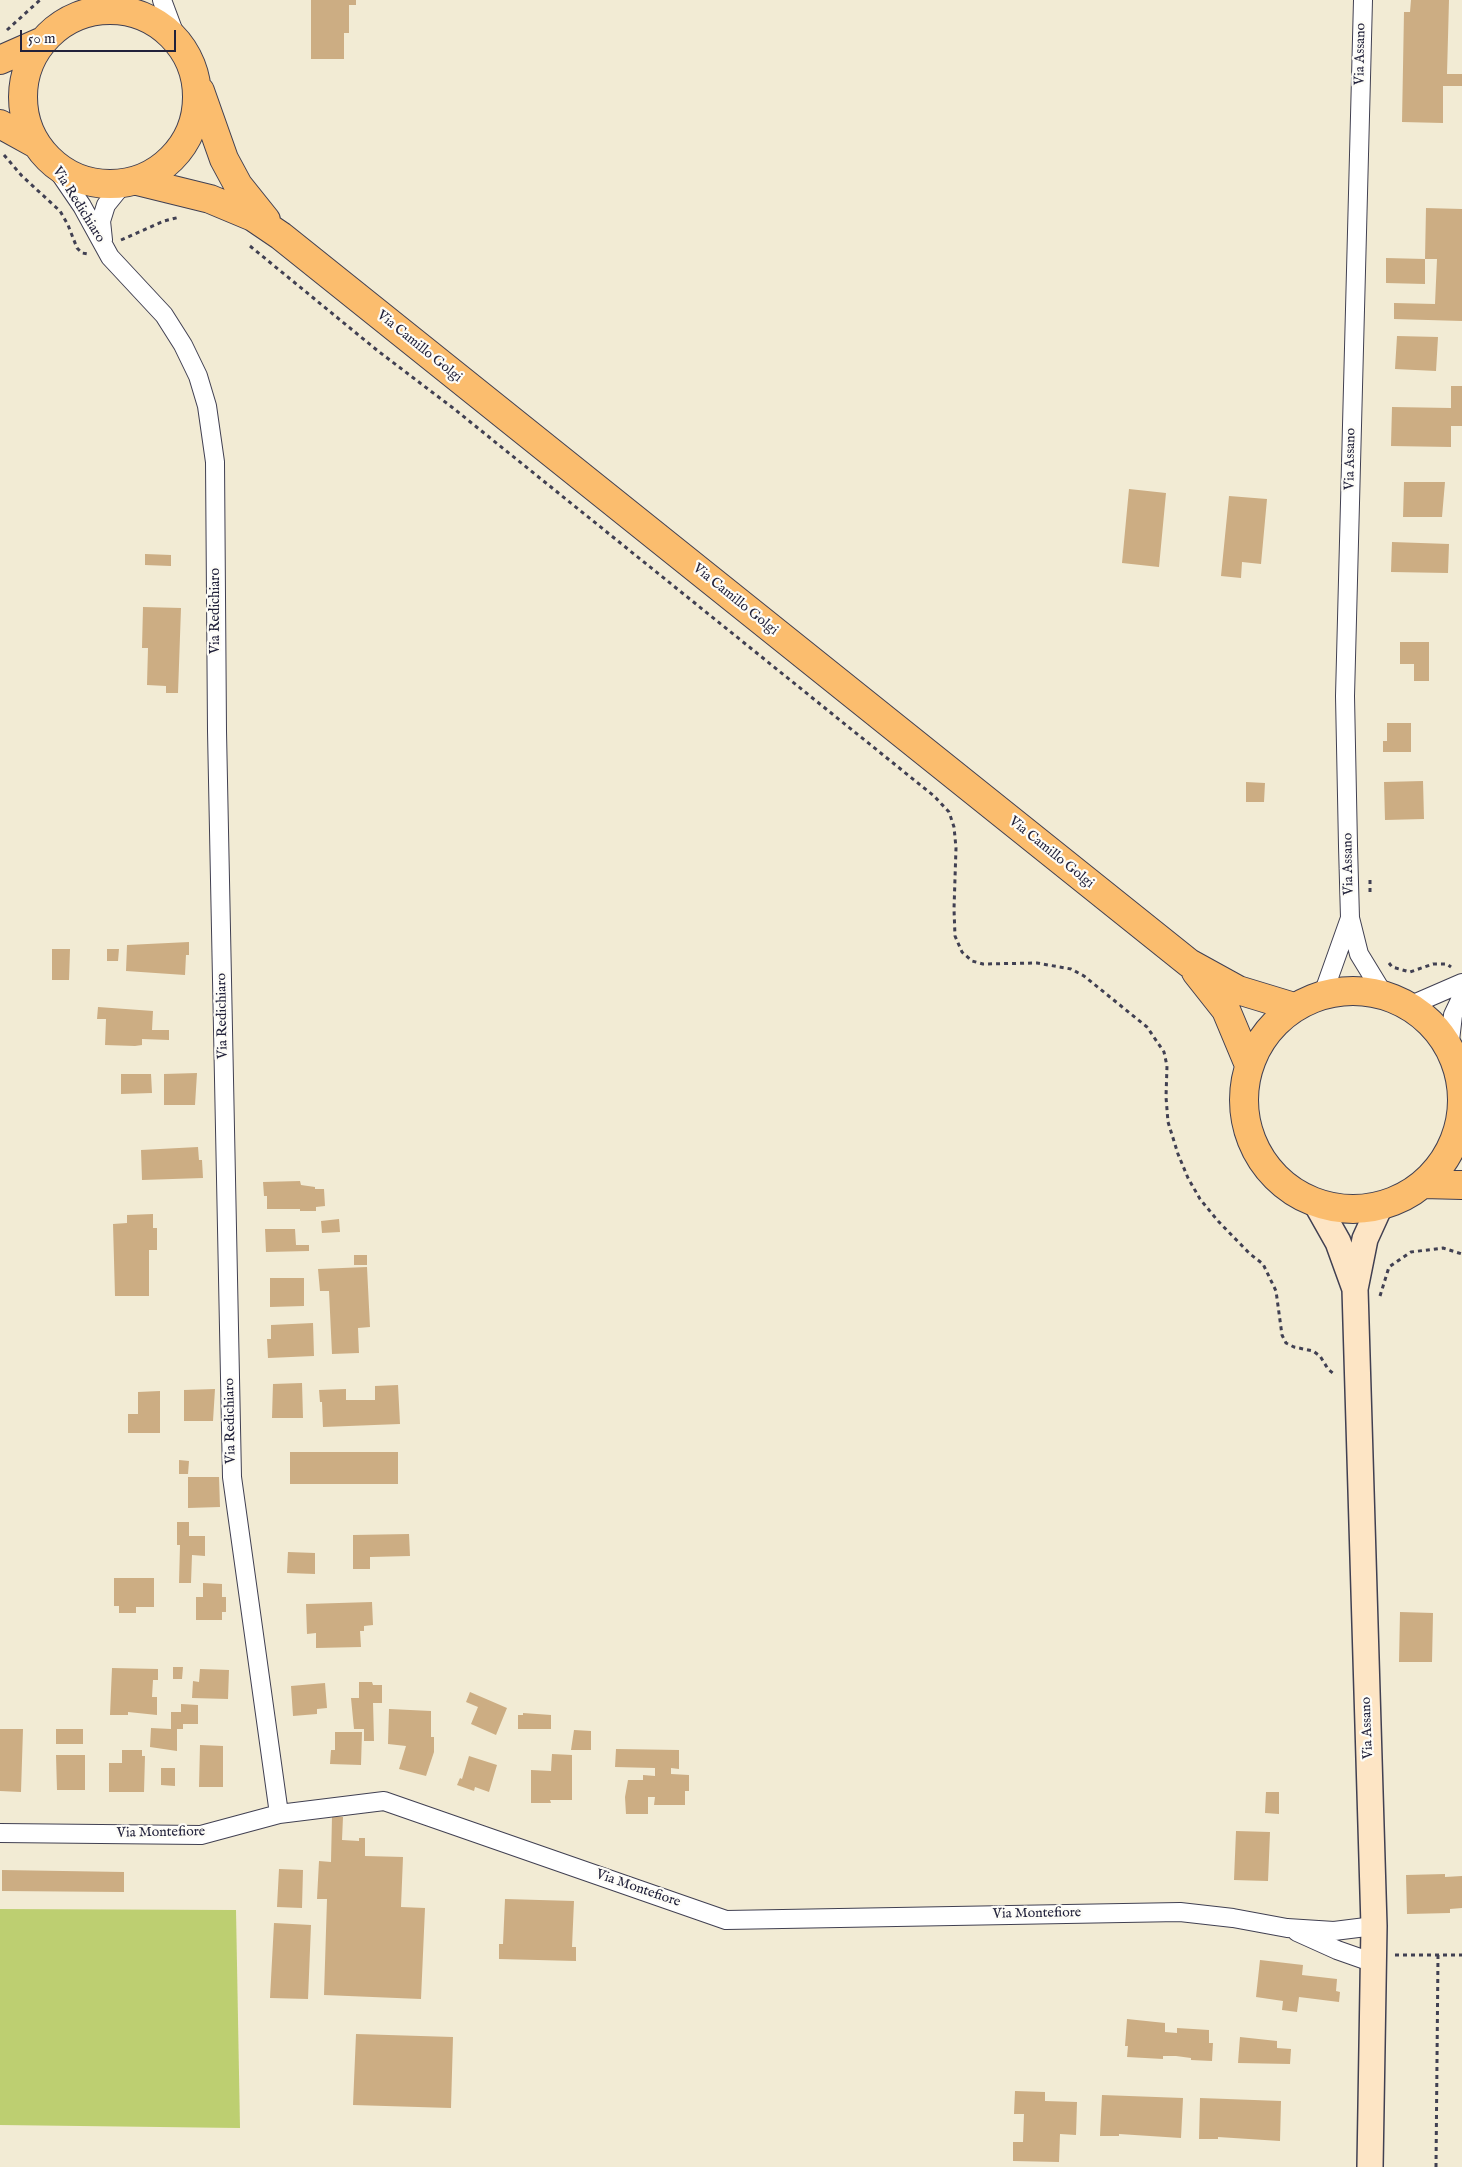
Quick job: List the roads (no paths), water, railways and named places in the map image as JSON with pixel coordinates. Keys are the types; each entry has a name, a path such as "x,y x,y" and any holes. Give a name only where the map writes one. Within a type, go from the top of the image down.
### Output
{"main road":[{"path":"0,124 44,153 73,176 97,184 130,182 156,172 167,163 185,141 193,122 197,101 196,80 189,61 178,43 159,25 136,13 95,7 62,24 43,41 31,60 24,81 23,103 27,124 44,153"},
{"path":"0,60 43,41"},
{"name":"Via Camillo Golgi","path":"196,80 224,159 238,185 256,210 281,236"},
{"name":"Via Camillo Golgi","path":"130,182 217,201 253,217 281,236 1189,963 1238,990 1294,1007"},
{"name":"Via Camillo Golgi","path":"1189,963 1226,1010 1249,1065"},
{"path":"1354,990 1384,995 1409,1006 1432,1025 1449,1049 1460,1080 1462,1114 1457,1133 1449,1152 1437,1169 1423,1184 1402,1198 1380,1206 1348,1210 1316,1203 1294,1193 1275,1177 1256,1151 1249,1136 1244,1113 1244,1088 1249,1065 1267,1032 1294,1007 1323,994 1354,990"},
{"path":"1423,1184 1462,1185"},
{"name":"Via Assano","path":"1316,1203 1338,1242 1355,1289"},
{"name":"Via Assano","path":"1370,2167 1374,1926 1355,1289 1365,1239 1380,1206"}],"street":[{"path":"162,0 178,43"},
{"name":"Via Assano","path":"1363,0 1345,696 1350,918 1359,954 1384,995"},
{"name":"Via Redichiaro","path":"44,153 82,206 105,248 164,315 183,345 198,376 207,406 215,462 217,731 232,1477 279,1814"},
{"name":"Via Redichiaro","path":"105,248 101,221 106,205 130,182"},
{"name":"Via Assano","path":"1323,994 1350,918"},
{"path":"1409,1006 1460,977"},
{"path":"1449,1049 1453,1015 1462,996"},
{"name":"Via Montefiore","path":"0,1833 200,1836 279,1814 384,1801 726,1920 1180,1912 1233,1918 1287,1928 1334,1931 1374,1926"},
{"name":"Via Montefiore","path":"1287,1928 1337,1950 1374,1963"}]}
